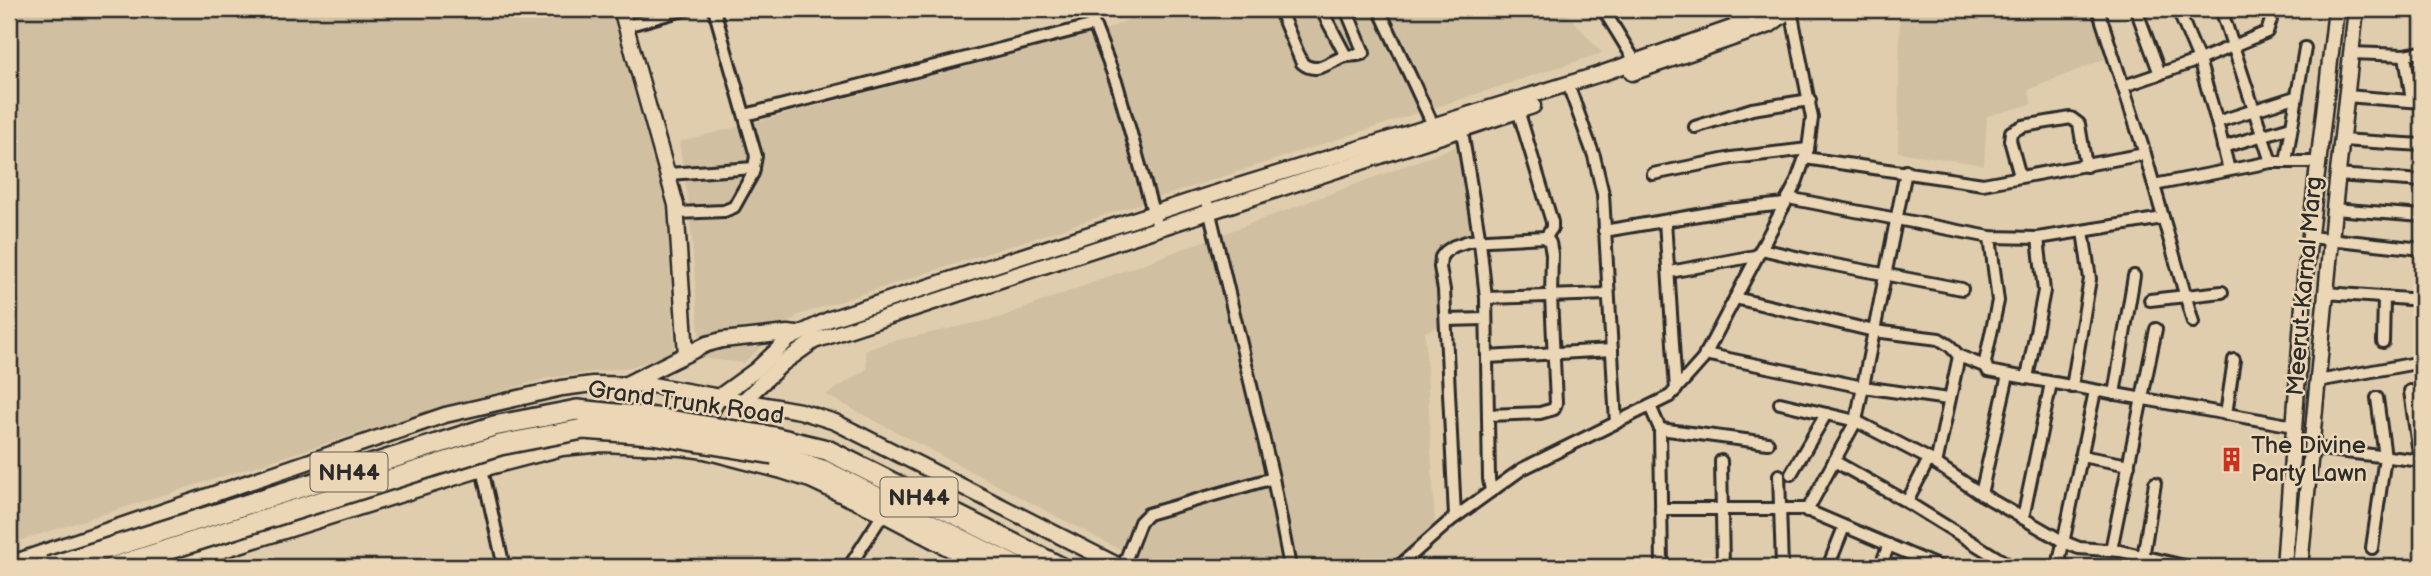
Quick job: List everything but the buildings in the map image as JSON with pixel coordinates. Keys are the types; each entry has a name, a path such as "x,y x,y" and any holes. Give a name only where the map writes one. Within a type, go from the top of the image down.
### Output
{"highway":[{"name":"Grand Trunk Road","path":"49,567 494,426 578,410 655,418 774,437 827,450 1060,567"},
{"name":"Grand Trunk Road","path":"113,567 500,446 583,429 652,434 773,454 823,470 1017,567"}],"street":[{"path":"621,9 677,213 686,354"},
{"path":"626,26 687,9"},
{"path":"677,213 724,211 734,207 756,163 754,147 714,9"},
{"path":"1088,9 1117,83 1158,228"},
{"path":"1279,9 1302,63 1306,66 1322,67 1364,53 1348,14"},
{"path":"1321,9 1346,57"},
{"path":"1379,9 1434,127"},
{"path":"1603,9 1638,66"},
{"path":"1730,9 1738,26"},
{"path":"2098,9 2145,154 2193,323"},
{"path":"2136,9 2160,74"},
{"path":"2178,9 2199,60 2229,170"},
{"path":"2221,9 2271,162"},
{"path":"2124,86 2199,60 2267,32 2271,20 2267,9"},
{"name":"Meerut-Karnal Marg","path":"2284,567 2310,237 2336,9"},
{"name":"Meerut-Karnal Marg","path":"2303,567 2337,175 2356,9"},
{"path":"718,454 742,402 783,363 811,343 1210,212 1461,124 1770,25 1790,10"},
{"path":"690,449 720,396 756,370 796,334 830,318 1206,196 1434,127 1461,124 1518,110 1571,93 1738,26 1790,10"},
{"path":"1398,567 1455,516 1522,469 1670,396 1705,354 1786,201 1807,153 1812,118 1810,100 1790,10"},
{"path":"745,115 1094,25"},
{"path":"2286,162 2305,48"},
{"path":"2351,54 2405,55 2422,52"},
{"path":"2346,96 2417,102 2405,55"},
{"path":"1571,93 1601,179 1616,422"},
{"path":"2217,122 2295,96"},
{"path":"1695,127 1752,109 1810,100"},
{"path":"1518,110 1552,222 1552,228 1546,237"},
{"path":"2020,176 2010,139 2011,132 2023,126 2071,118 2078,121 2086,166"},
{"path":"1461,124 1486,298 1491,491"},
{"path":"2223,147 2291,127"},
{"path":"2341,140 2422,145"},
{"path":"1653,174 1732,158 1807,153 1971,184 1989,184 2145,154"},
{"path":"2154,185 2271,162 2319,162"},
{"path":"668,174 754,168"},
{"path":"1807,511 1856,421 1906,171"},
{"path":"2337,175 2422,181"},
{"path":"1206,196 1273,478 1290,567"},
{"path":"1604,231 1786,201 1990,237 2038,238 2163,218"},
{"path":"2334,209 2422,216"},
{"path":"1665,221 1676,390"},
{"path":"2072,387 2090,279 2083,231"},
{"path":"1455,516 1441,257 1454,246 1469,241 1546,237"},
{"path":"1488,415 1554,410 1552,254 1546,237"},
{"path":"1984,366 1998,301 1990,237"},
{"path":"2310,237 2422,249"},
{"path":"2026,378 2045,291 2038,238"},
{"path":"1670,272 1758,253 1962,289"},
{"path":"2114,394 2134,276"},
{"path":"950,279 954,295"},
{"path":"2150,300 2222,292"},
{"path":"2326,293 2422,300"},
{"path":"1486,298 1608,294"},
{"path":"1735,298 1874,331 1939,339 1959,356 1984,366 1989,372 2294,426"},
{"path":"2383,342 2384,298"},
{"path":"1446,320 1486,319"},
{"path":"2110,550 2156,330"},
{"path":"626,384 686,354 722,340 789,333 811,343"},
{"path":"1487,357 1612,350"},
{"path":"1705,354 1863,387 1948,399"},
{"path":"1907,502 1933,461 1959,356"},
{"path":"2226,414 2234,360"},
{"path":"2318,382 2422,362"},
{"path":"1981,494 2008,375"},
{"path":"2023,518 2051,383"},
{"path":"9,564 445,415 562,388 593,384 652,385 800,411 835,422 1122,567 1140,522 1148,514 1273,478"},
{"path":"2058,567 2095,390"},
{"path":"2292,458 2311,455 2421,460 2410,391"},
{"path":"2372,548 2385,457 2377,398"},
{"path":"1780,403 1856,421 1933,461 1981,494 2064,542 2091,550 2110,550 2189,567"},
{"path":"1650,406 1660,429 1662,567"},
{"path":"1791,474 1826,414"},
{"path":"1660,429 1768,443"},
{"path":"169,567 482,469 583,444 690,449 718,454 810,480 883,513 984,567"},
{"path":"2081,456 2129,465"},
{"path":"1721,461 1723,567"},
{"path":"1834,461 1907,502 2012,567"},
{"path":"292,469 307,523"},
{"path":"482,469 504,567"},
{"path":"1779,475 1782,567"},
{"path":"2143,558 2155,483"},
{"path":"1661,509 1807,511 1933,566"},
{"path":"849,567 883,513"},
{"path":"1828,567 1844,527"},
{"path":"1880,567 1889,545"},
{"path":"633,567 657,567"}],"shaded area":[{"path":"9,9 611,9 666,206 675,352 631,367 548,378 397,421 9,544"},
{"path":"1153,9 1563,9 1602,53 798,315 743,363 701,358 689,204 679,142 1103,31"},
{"path":"1900,9 2091,9 2107,58 2028,90 2032,104 1987,116 1984,165 1898,152"},
{"path":"1458,146 1476,232 1436,255 1443,324 1425,332 1435,526 1389,567 1153,567 826,395 867,369 865,350 889,342 998,318"}],"place":[{"name":"The Divine Party Lawn","path":"2231,459"}]}
